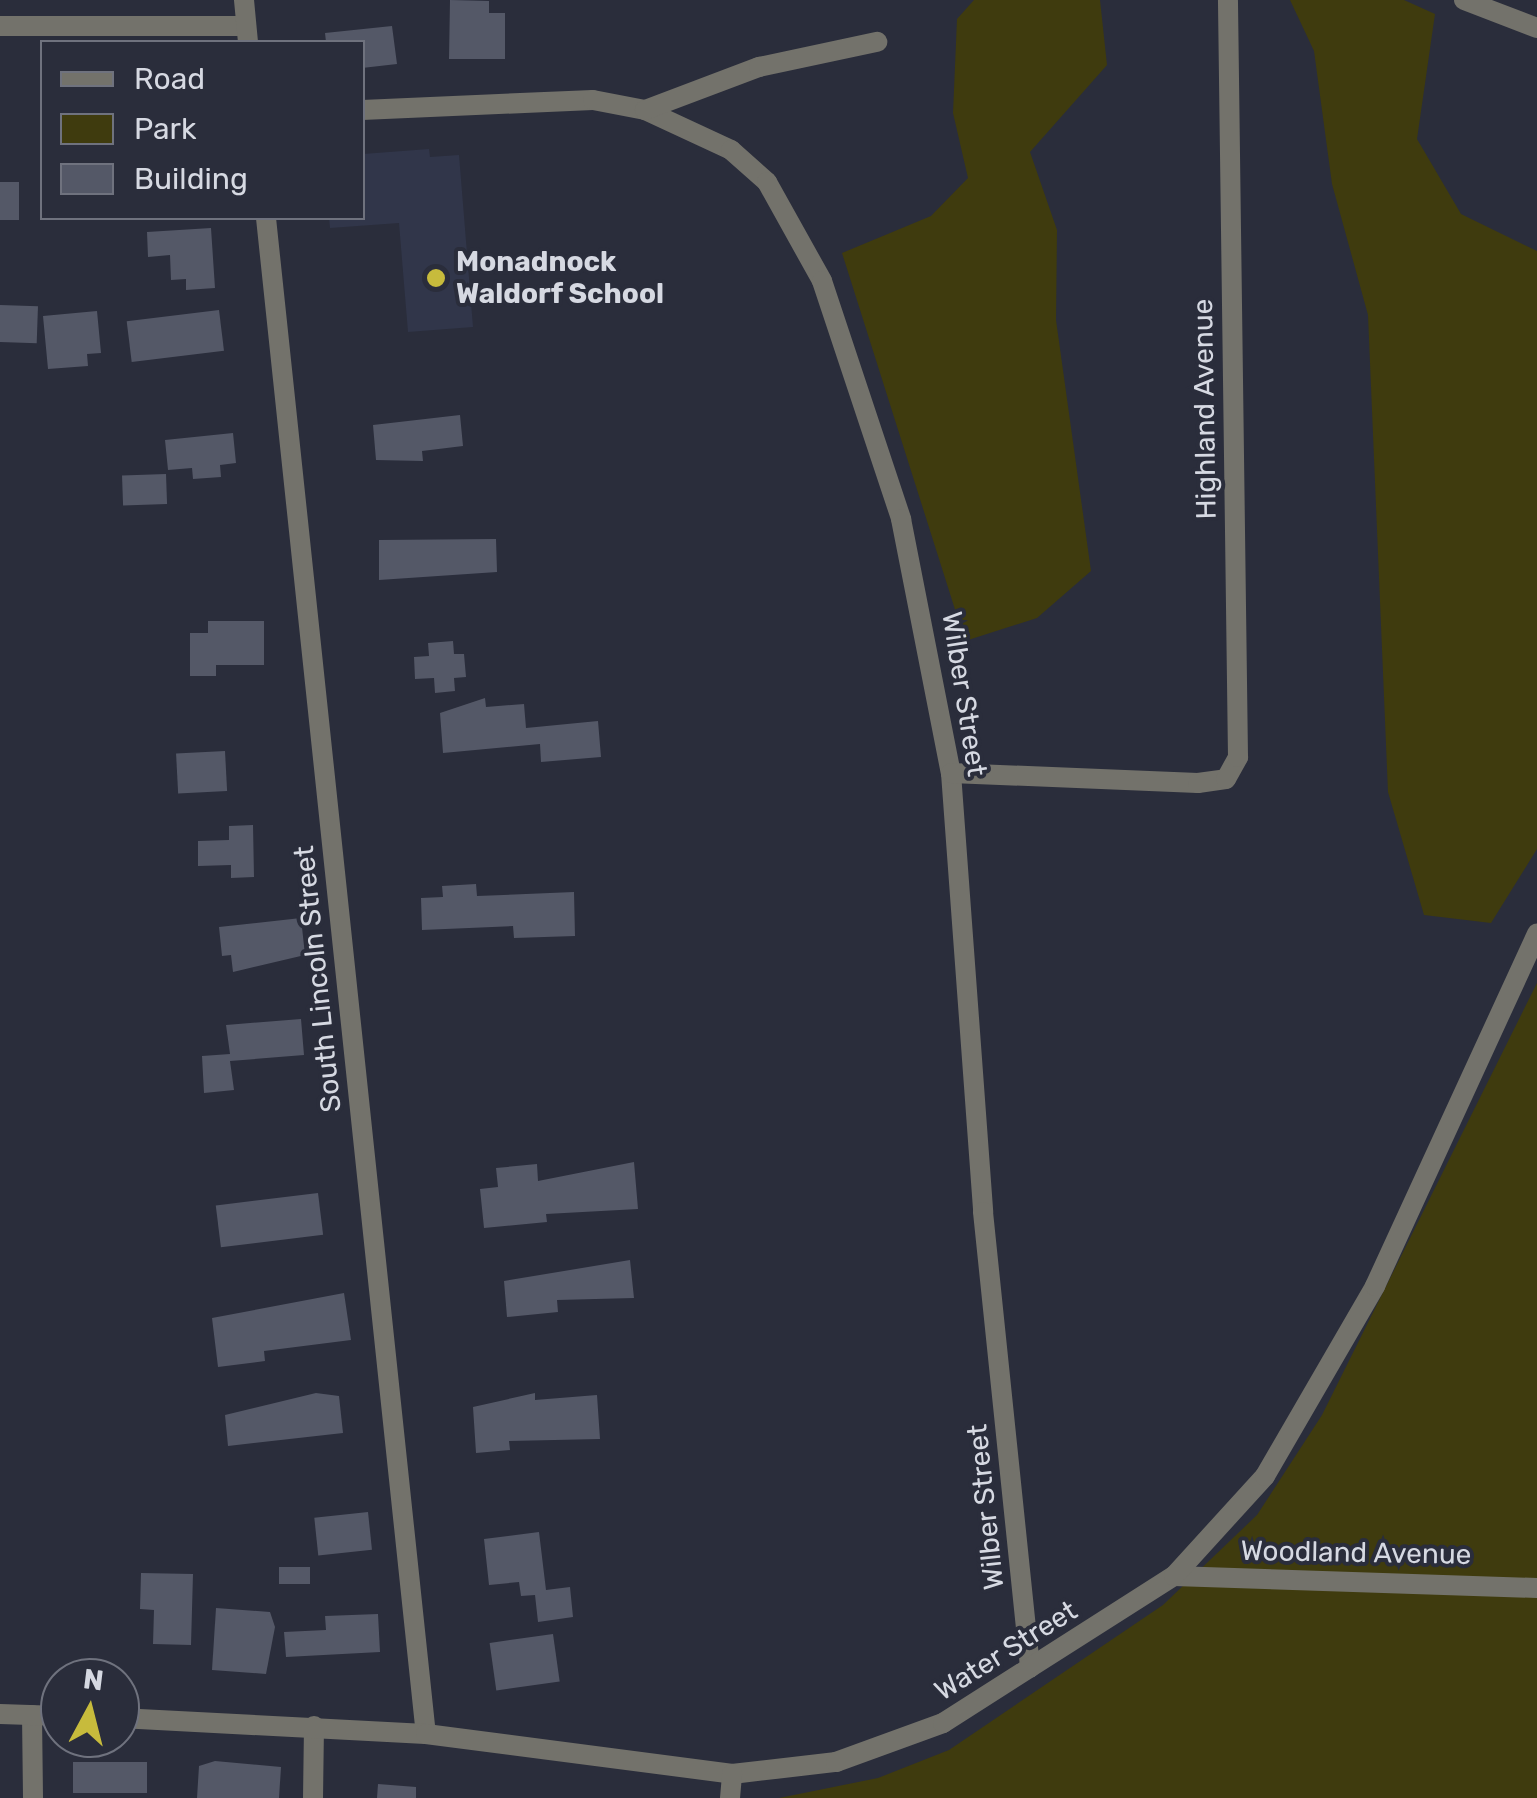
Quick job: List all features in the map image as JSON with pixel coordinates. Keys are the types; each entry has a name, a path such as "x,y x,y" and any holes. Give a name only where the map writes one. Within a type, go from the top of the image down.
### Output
{"street":[{"path":"0,26 247,34 244,0"},
{"name":"Highland Avenue","path":"950,773 1191,783 1226,779 1238,757 1228,0"},
{"path":"1464,0 1537,28"},
{"path":"645,110 760,67 877,42"},
{"name":"Wilber Street","path":"365,110 592,100 645,110 731,150 767,182 822,282 901,519 950,773 983,1212 1030,1668"},
{"name":"South Lincoln Street","path":"266,220 426,1734"},
{"name":"Water Street","path":"140,1719 426,1734 732,1774 784,1772 892,1746 1030,1668 1174,1576 1224,1529 1316,1396 1375,1286 1537,934"},
{"name":"Woodland Avenue","path":"1174,1576 1537,1588"},
{"path":"0,1714 40,1715"},
{"path":"32,1714 33,1798"},
{"path":"313,1798 314,1726"},
{"path":"730,1798 732,1774"}],"shaded area":[{"name":"Monadnock Waldorf School","path":"429,149 430,157 459,155 473,327 408,332 399,223 330,228 329,220 365,220 365,154"}],"green space":[{"path":"974,0 1100,0 1107,65 1030,152 1057,230 1056,320 1091,571 1037,618 965,641 842,253 931,216 968,178 953,113 957,19"},
{"path":"1290,0 1404,0 1435,14 1417,139 1461,214 1537,251 1537,849 1491,923 1424,915 1388,792 1368,315 1332,184 1314,51"},
{"path":"1537,983 1537,1798 779,1798 878,1778 949,1750 1163,1605 1257,1515 1322,1415"}],"building":[{"path":"450,0 489,1 489,13 505,13 505,59 449,59"},
{"path":"392,26 397,64 365,68 365,40 326,40 325,33"},
{"path":"0,182 19,182 19,220 0,220"},
{"path":"211,228 215,288 186,290 186,279 171,280 170,255 148,257 147,232"},
{"path":"0,305 38,306 37,343 0,342"},
{"path":"219,310 224,351 132,362 127,321"},
{"path":"97,311 101,353 87,354 88,366 48,369 43,316"},
{"path":"460,415 463,446 422,451 423,461 376,460 373,425"},
{"path":"233,433 236,463 220,465 221,477 193,479 192,468 168,470 165,440"},
{"path":"166,474 167,504 123,506 122,476"},
{"path":"496,539 497,572 379,580 379,540"},
{"path":"208,621 264,621 264,665 216,665 216,676 190,676 190,633 208,633"},
{"path":"453,641 454,654 464,654 466,677 454,678 455,691 435,693 434,678 415,679 414,657 429,656 428,643"},
{"path":"485,698 486,707 524,704 526,728 598,721 601,757 541,762 540,744 443,753 440,713"},
{"path":"225,751 227,791 178,794 176,754"},
{"path":"253,825 254,877 231,878 231,865 198,866 198,841 229,840 229,826"},
{"path":"476,884 477,896 574,892 575,936 514,938 513,926 422,930 421,898 443,897 442,886"},
{"path":"301,918 305,955 233,972 231,955 222,956 219,927"},
{"path":"301,1019 304,1055 230,1061 234,1090 204,1093 202,1056 230,1054 226,1025"},
{"path":"634,1162 638,1209 546,1214 547,1222 484,1228 480,1189 498,1187 496,1168 537,1164 538,1181"},
{"path":"318,1193 323,1235 221,1247 216,1206"},
{"path":"630,1260 634,1298 557,1300 558,1312 507,1317 504,1281"},
{"path":"344,1293 351,1340 264,1351 265,1361 218,1367 212,1318"},
{"path":"316,1393 339,1396 343,1433 228,1446 225,1415"},
{"path":"535,1393 535,1400 597,1395 600,1439 509,1441 510,1450 476,1453 473,1407"},
{"path":"368,1512 372,1550 318,1555 314,1518"},
{"path":"539,1532 546,1590 570,1587 573,1617 538,1622 535,1595 521,1596 519,1582 489,1585 484,1539"},
{"path":"279,1567 310,1567 310,1584 279,1584"},
{"path":"141,1573 193,1574 191,1645 153,1644 154,1610 140,1609"},
{"path":"216,1608 270,1612 275,1627 266,1674 212,1670"},
{"path":"378,1614 380,1652 286,1657 284,1632 326,1630 325,1616"},
{"path":"553,1634 560,1682 496,1690 490,1643"},
{"path":"215,1761 281,1767 279,1798 197,1798 199,1766"},
{"path":"73,1762 147,1762 147,1793 73,1793"},
{"path":"378,1784 416,1787 416,1798 377,1798"}],"place":[{"name":"Monadnock Waldorf School","path":"436,278"}]}
